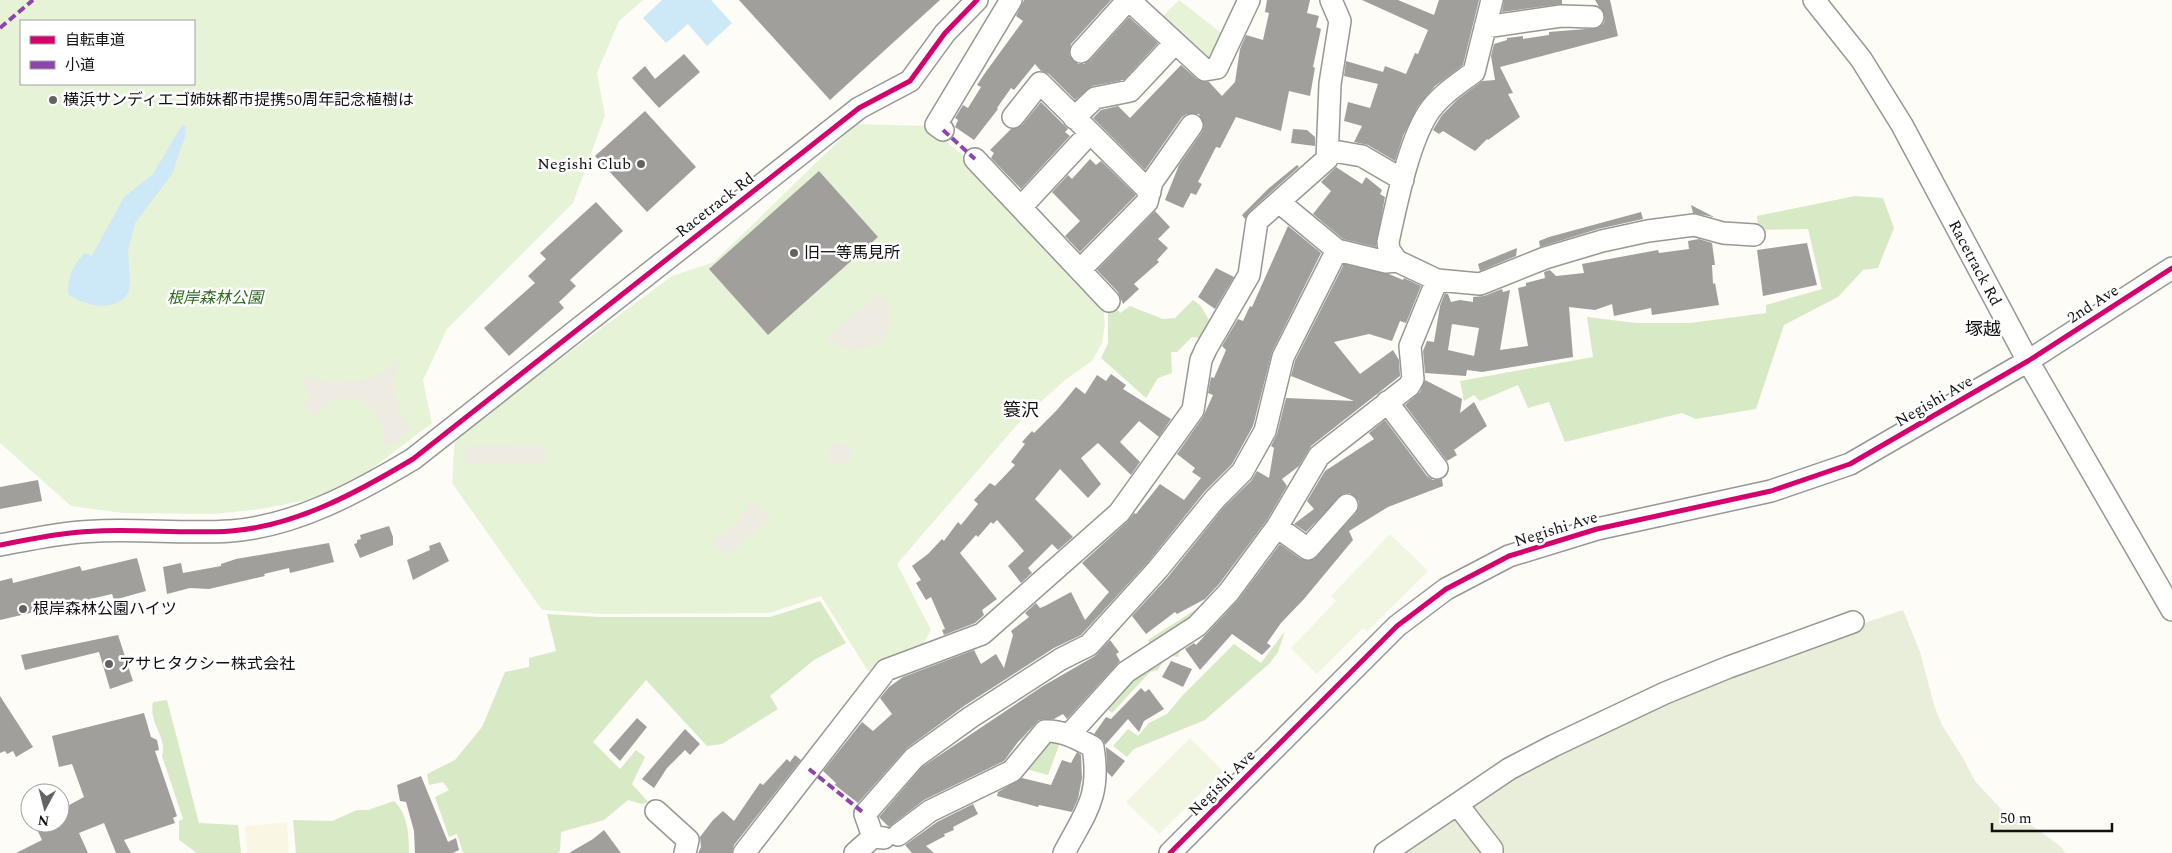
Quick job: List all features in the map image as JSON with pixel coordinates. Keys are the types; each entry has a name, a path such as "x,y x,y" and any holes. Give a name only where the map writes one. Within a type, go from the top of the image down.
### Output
{"street":[{"name":"Racetrack Rd","path":"0,545 58,534 98,530 232,531 283,521 366,487 413,459 860,108 910,81 945,33 976,0"},
{"path":"943,130 936,125 1011,0"},
{"path":"1080,52 1128,0 1205,70 1217,68 1249,0"},
{"path":"1317,0 1339,29"},
{"path":"744,853 886,670 982,634 1119,512 1190,416 1206,349 1249,275 1257,221 1327,159 1330,84 1340,21 1331,0"},
{"path":"1492,0 1474,72 1449,90 1428,112 1418,131 1403,180 1388,242 1389,250 1398,261 1438,280 1480,284 1545,258 1602,240 1648,231 1694,226 1754,236"},
{"name":"Racetrack Rd","path":"1814,0 1861,59 1902,125 2028,361 2172,610"},
{"path":"1485,27 1561,16 1593,17"},
{"path":"1074,118 1096,98 1130,91 1175,43"},
{"path":"1012,117 1040,83 1150,192"},
{"path":"1080,270 1148,202 1152,182 1192,125"},
{"path":"1021,208 1090,133"},
{"path":"1328,150 1362,156 1403,180"},
{"path":"975,159 1109,301"},
{"path":"1279,202 1337,250 1386,262 1398,261"},
{"path":"885,837 866,814 914,758 971,717 1061,659 1089,645 1158,569 1214,498 1242,472 1265,432 1283,358 1337,250"},
{"name":"2nd Ave","path":"2028,361 2172,268"},
{"path":"1069,735 1126,672 1197,626 1229,592 1277,527 1319,456 1409,386 1413,379 1410,346 1438,280"},
{"name":"Negishi Ave","path":"1170,853 1398,626 1446,589 1518,553 1597,529 1771,491 1850,464 2028,361"},
{"path":"1387,402 1437,468"},
{"path":"1277,527 1308,549 1347,505"},
{"path":"1385,853 1509,769 1553,746 1665,693 1729,667 1853,622"},
{"path":"855,853 930,811 1012,771 1045,731 1069,735 1093,747 1096,785 1093,797 1064,853"},
{"path":"1457,804 1492,849 1492,853"},
{"path":"656,811 688,840 684,853"}],"shaded area":[{"path":"879,293 889,307 890,324 882,340 875,346 852,350 836,345 826,338"},
{"path":"400,360 393,382 395,398 399,411 411,428 396,442 383,446 384,430 381,421 366,403 357,399 340,399 330,402 321,409 317,417 305,409 310,394 303,383 302,378 305,376 332,382 360,381 384,371 390,364"},
{"path":"840,443 848,446 851,454 848,462 840,465 832,462 829,454 832,446"},
{"path":"466,445 543,446 546,454 541,463 466,464"},
{"path":"752,498 771,518 726,556 713,542 738,522"},
{"path":"287,822 289,853 247,853 245,826"}],"green space":[{"name":"根岸森林公園","path":"0,0 643,0 619,21 597,73 605,115 573,203 447,329 423,380 432,423 374,467 363,479 312,499 261,509 215,514 123,513 71,506 0,443"},
{"path":"1179,0 1224,35 1213,63 1160,19"},
{"path":"856,124 927,126 977,167 1103,306 1105,325 1102,343 1092,361 1065,380 1023,418 897,564 931,630 921,647 868,671 821,596 769,613 600,614 542,610 452,483 455,437 672,276 714,262"},
{"path":"1855,196 1883,198 1894,228 1878,268 1863,270 1838,297 1784,325 1756,409 1696,419 1682,413 1565,442 1549,402 1528,408 1518,385 1480,401 1474,395 1464,401 1460,381 1593,357 1587,317 1636,323 1690,323 1766,313 1766,305 1822,289 1808,229 1759,230 1757,216"},
{"path":"1193,300 1200,305 1211,323 1199,338 1192,337 1177,352 1171,352 1172,373 1158,378 1146,398 1101,358 1108,343 1108,308 1114,306 1120,313 1130,306 1163,319 1175,318"},
{"path":"1390,534 1428,571 1367,632 1363,628 1317,674 1291,648 1336,601 1331,596"},
{"path":"820,601 846,643 814,660 770,696 778,709 722,744 707,746 646,680 593,742 620,769 636,750 645,757 632,784 648,802 642,804 628,800 604,820 561,832 560,851 557,853 463,853 457,834 449,837 435,797 449,790 443,782 429,785 427,774 455,760 482,727 505,672 529,667 529,658 556,651 547,614 600,617 770,617"},
{"path":"1198,608 1206,624 1182,645 1178,657 1167,655 1158,670 1150,672 1112,713 1103,706 1155,657 1148,640"},
{"path":"1903,610 1920,652 1934,705 1942,725 1975,781 2002,810 2034,827 2060,846 2066,853 1390,853 1506,774 1793,647"},
{"path":"1285,631 1278,652 1270,663 1205,720 1134,749 1127,757 1113,746 1128,729 1138,736 1149,723 1167,714 1183,695 1234,644 1261,663"},
{"path":"167,700 199,823 238,825 241,853 197,853 179,840 179,821 183,819 162,756 162,743 152,710 153,702"},
{"path":"1019,722 1031,737 1048,737 1061,740 1048,775 1022,768 1031,754 1012,727"},
{"path":"1190,738 1223,771 1159,834 1126,802"},
{"path":"394,801 405,818 409,853 296,853 293,820 332,821 357,810 368,810"}],"water":[{"path":"662,0 711,0 732,23 707,46 688,24 666,43 643,18"},
{"path":"182,125 186,126 185,137 172,174 135,223 128,251 130,283 128,294 114,304 99,306 83,302 68,294 70,277 77,262 85,253 92,256 124,197 153,174"}],"building":[{"path":"739,0 940,0 830,100"},
{"path":"1024,0 1111,0 1071,44 1069,55 1078,64 1084,64 1090,60 1129,17 1158,43 1124,80 1092,86 1075,100 1049,74 1041,71 1035,64 1014,90 1011,88 998,109 974,140 955,127 958,120 955,118 963,105 968,108 981,87 977,85 1023,21 1016,16"},
{"path":"1267,0 1310,0 1307,13 1319,16 1316,27 1321,29 1313,67 1315,68 1310,96 1289,91 1281,131 1236,117 1220,148 1216,147 1198,182 1202,184 1196,195 1191,193 1183,208 1165,200 1179,165 1202,132 1204,126 1199,114 1187,114 1182,117 1145,170 1093,118 1101,110 1118,106 1130,118 1181,65 1197,79 1209,82 1222,96 1235,82 1240,49 1246,35 1263,40 1269,13 1265,12"},
{"path":"1362,0 1398,0 1434,15 1439,0 1479,0 1463,65 1435,86 1418,106 1403,136 1395,161 1368,145 1354,142 1362,126 1344,121 1348,102 1370,108 1378,84 1344,76 1346,61 1383,72 1385,66 1406,74 1415,53 1418,54 1428,30"},
{"path":"1504,0 1562,0 1562,4 1502,12"},
{"path":"1595,0 1610,0 1618,36 1500,67 1513,93 1508,94 1520,117 1487,139 1475,151 1443,131 1439,134 1433,130 1442,115 1457,100 1482,81 1495,80 1491,56 1494,44 1507,40 1507,38 1523,36 1523,39 1549,35 1549,32 1598,28 1604,23 1605,17"},
{"path":"684,54 700,72 659,108 632,78 645,66 655,79"},
{"path":"1041,102 1068,129 1065,132 1070,136 1021,189 991,158 994,153 990,150 1011,129 1022,125"},
{"path":"645,111 696,167 647,212 595,156"},
{"path":"1293,129 1307,130 1315,137 1315,146 1291,143"},
{"path":"1090,159 1096,165 1101,161 1136,195 1080,252 1065,236 1080,221 1052,192 1068,175 1072,179"},
{"path":"1297,165 1299,167 1249,212 1245,219 1242,215 1269,188"},
{"path":"1336,167 1362,184 1366,177 1382,190 1380,194 1385,197 1376,247 1343,239 1313,214 1331,191 1321,182"},
{"name":"旧一等馬見所","path":"819,171 878,237 768,335 709,269"},
{"path":"596,202 623,231 570,280 576,286 559,302 564,308 509,356 484,328 535,283 528,276 546,259 540,253"},
{"path":"1691,205 1714,217 1693,213"},
{"path":"1155,211 1170,227 1158,239 1168,248 1157,260 1159,262 1134,284 1139,289 1123,304 1118,292 1097,270"},
{"path":"1641,212 1643,219 1598,229 1540,247 1539,241 1549,237"},
{"path":"1288,226 1321,253 1272,352 1253,426 1232,464 1205,491 1149,561 1081,635 1054,648 964,706 907,748 858,803 835,785 836,783 823,771 862,722 873,731 892,714 880,698 889,687 903,677 974,650 981,664 996,654 1004,668 1013,635 1011,631 1029,617 1025,613 1036,603 1040,608 1071,592 1085,620 1109,592 1082,563 1127,522 1134,513 1136,514 1160,484 1184,500 1201,478 1192,472 1195,468 1177,454 1203,417 1213,395 1208,393 1211,377 1214,378 1226,350 1222,346 1238,319 1243,321 1250,306 1252,307"},
{"path":"1699,239 1712,243 1715,265 1712,265 1713,284 1715,283 1719,305 1652,315 1651,308 1614,316 1612,304 1595,310 1569,307 1573,357 1482,372 1467,370 1466,376 1425,373 1423,351 1427,341 1434,342 1440,306 1445,293 1448,294 1451,302 1460,300 1473,302 1473,297 1484,296 1502,289 1503,292 1510,290 1500,350 1528,346 1518,288 1526,286 1526,283 1545,278 1544,272 1550,270 1556,276 1584,273 1582,264 1658,250 1659,253 1689,249 1688,241","holes":["1452,324 1479,328 1474,356 1448,350"]},
{"path":"1807,243 1817,285 1763,296 1757,250"},
{"path":"1517,248 1516,256 1480,271 1478,264"},
{"path":"1344,264 1389,274 1403,280 1404,278 1421,286 1406,323 1400,321 1392,341 1369,334 1334,342 1360,374 1393,350 1399,360 1400,376 1311,446 1299,466 1282,479 1287,486 1267,520 1219,584 1205,599 1177,614 1175,612 1146,634 1132,616 1168,577 1224,507 1251,481 1257,471 1269,478 1274,448 1271,446 1277,434 1286,398 1354,401 1291,376 1295,361"},
{"path":"1216,268 1234,277 1215,309 1198,297"},
{"path":"1111,374 1126,385 1123,389 1171,419 1159,437 1139,421 1120,442 1140,462 1131,475 1098,443 1081,458 1101,484 1088,498 1060,469 1035,499 1073,537 1058,550 1052,544 1028,568 1032,573 1021,583 1008,566 1024,551 997,520 993,524 991,522 978,537 976,535 960,553 997,599 982,610 984,615 975,623 944,635 942,630 945,629 931,597 926,600 916,583 921,580 912,566 928,554 942,539 944,541 958,522 961,525 978,504 974,500 990,483 995,486 1015,465 1011,462 1025,444 1022,442 1057,410 1076,387 1085,394 1097,375 1106,381"},
{"path":"1425,380 1462,399 1460,413 1474,402 1487,426 1454,450 1457,455 1447,461 1405,405 1420,392"},
{"path":"1385,420 1427,476 1433,480 1442,479 1443,486 1388,507 1349,531 1353,540 1304,599 1281,623 1267,643 1271,646 1262,655 1232,634 1200,670 1185,649 1194,643 1196,645 1238,600 1280,544 1301,559 1313,560 1356,513 1359,501 1350,493 1344,493 1306,532 1294,524 1314,509 1307,501 1325,471 1374,439 1369,433"},
{"path":"38,480 42,501 0,509 0,487"},
{"path":"389,526 393,537 393,545 360,558 354,544 357,543 357,540 361,539 360,535"},
{"path":"440,542 449,561 413,580 407,560 430,550 429,546"},
{"path":"329,543 334,562 290,573 289,568 264,574 265,576 209,589 190,588 167,594 163,567 181,563 183,573 221,566 221,564 236,559"},
{"name":"根岸森林公園ハイツ","path":"137,558 146,591 114,600 112,594 0,620 0,581 12,578 13,583 80,566 82,571"},
{"path":"118,635 133,681 110,689 99,652 25,670 21,655"},
{"path":"1110,640 1119,652 1116,654 1120,661 1067,719 1063,714 1054,719 1039,720 1018,742 1004,761 924,800 889,827 879,817 922,767 1043,686 1095,656"},
{"path":"1171,661 1192,669 1183,687 1162,677"},
{"path":"1141,688 1145,692 1149,689 1164,709 1144,721 1139,732 1128,719 1105,745 1103,740 1094,734 1106,717 1111,719"},
{"path":"0,696 33,747 16,757 13,751 7,754 5,751 0,753"},
{"path":"144,713 151,737 157,740 159,750 155,751 177,816 173,818 175,823 124,840 131,853 116,853 104,823 79,833 88,853 16,853 42,840 39,833 70,833 70,805 84,797 72,764 59,767 52,736"},
{"path":"637,718 647,727 620,761 609,750"},
{"path":"685,729 700,744 690,755 685,750 667,768 654,788 642,779"},
{"path":"1106,747 1125,761 1112,777 1107,772"},
{"path":"1077,752 1081,755 1082,778 1078,799 1072,812 1039,805 1038,807 997,796 998,792 1022,778 1051,785 1062,760 1071,763"},
{"path":"795,755 801,760 734,845 732,853 698,853 701,847 700,837 713,820 723,811 734,821 760,783 763,785 787,759 790,762"},
{"path":"421,776 448,842 456,838 459,850 453,853 415,853 414,831 406,802 400,801 397,785"},
{"path":"973,804 978,814 953,827 954,830 926,846 934,853 912,853 905,845 937,822"},
{"path":"604,830 621,853 569,853 593,839"}],"marked path":[{"path":"0,28 33,0"},
{"path":"943,130 975,159"},
{"path":"809,769 865,814"}],"cycle path":[{"path":"0,545 48,536 85,532 214,532 255,528 303,515 326,506 370,483 413,459 859,108 910,81 945,33 977,0"},
{"path":"1170,853 1397,626 1446,589 1509,556 1597,529 1771,491 1850,464 2028,361 2172,268"}],"place":[{"name":"横浜サンディエゴ姉妹都市提携50周年記念植樹は","path":"53,100"},
{"name":"Negishi Club","path":"641,164"},
{"name":"旧一等馬見所","path":"794,253"},
{"name":"根岸森林公園ハイツ","path":"23,609"},
{"name":"アサヒタクシー株式会社","path":"109,664"}],"district":[{"name":"塚越","path":"1983,329"},
{"name":"簑沢","path":"1021,410"}]}
